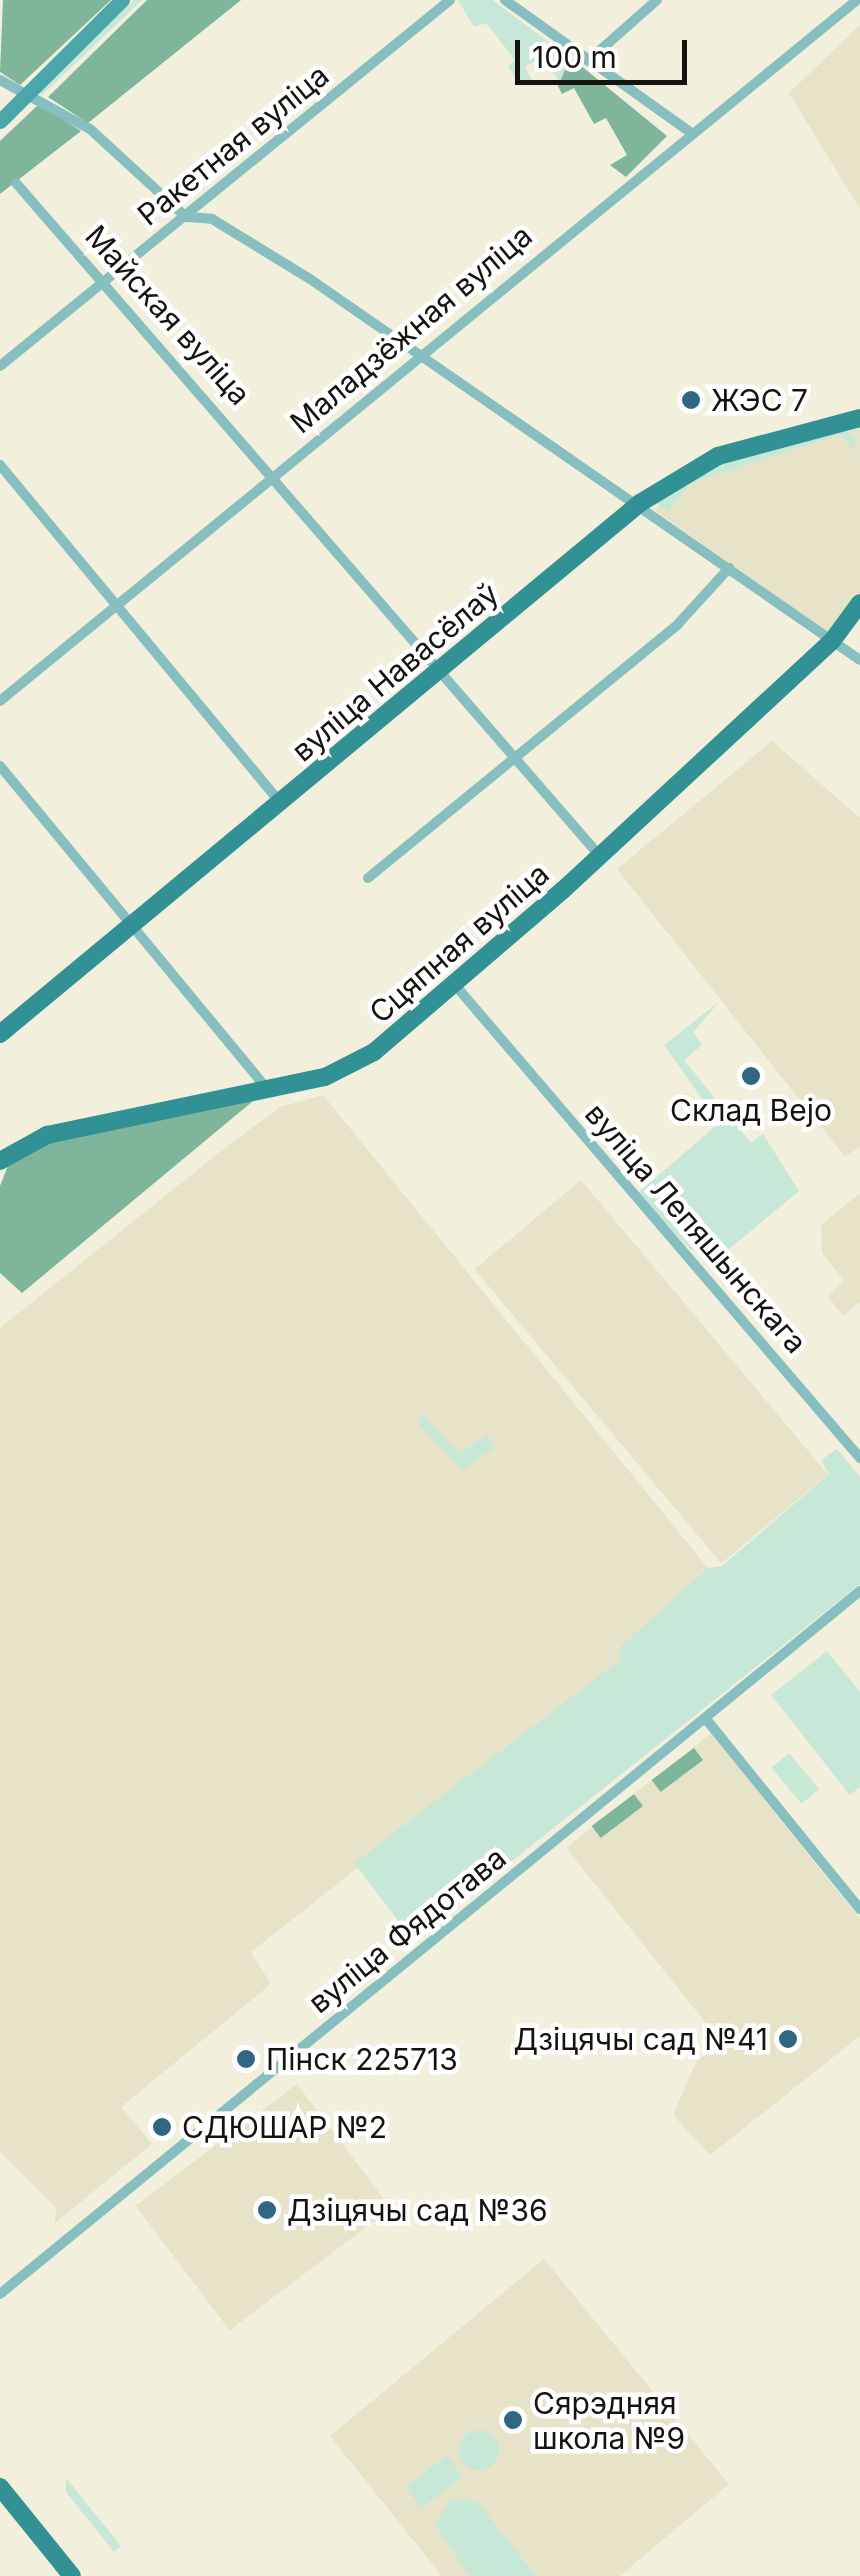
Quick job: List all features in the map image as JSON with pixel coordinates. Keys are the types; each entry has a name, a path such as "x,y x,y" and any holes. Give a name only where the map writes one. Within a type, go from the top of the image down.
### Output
{"main road":[{"name":"вуліца Навасёлаў","path":"0,1034 640,503 718,456 860,418"},
{"name":"Сцяпная вуліца","path":"0,1161 84,1124 325,1077 374,1052 455,985 832,642 860,603"},
{"path":"0,2487 72,2576"}],"street":[{"path":"0,121 122,0"},
{"name":"Ракетная вуліца","path":"0,366 450,0"},
{"path":"505,0 690,132"},
{"path":"588,61 657,0"},
{"name":"Маладзёжная вуліца","path":"0,701 690,132 858,0"},
{"path":"0,80 90,129 186,217 212,219 422,353 860,660"},
{"name":"Майская вуліца","path":"16,183 275,474 600,855"},
{"path":"0,464 280,802"},
{"path":"368,878 678,624 730,568"},
{"path":"0,766 268,1090"},
{"name":"вуліца Лепяшынскага","path":"455,985 860,1458"},
{"name":"вуліца Фядотава","path":"0,2294 860,1591"},
{"path":"706,1718 860,1908"}],"shaded area":[{"path":"860,25 860,209 789,93"},
{"path":"860,421 860,596 832,635 654,510 696,473"},
{"path":"772,741 860,818 860,1146 845,1157 617,869"},
{"path":"323,1095 708,1568 622,1646 619,1661 251,1952 271,1984 121,2107 152,2144 55,2223 56,2208 0,2152 0,1328 280,1107"},
{"path":"581,1180 828,1474 721,1564 475,1269"},
{"path":"860,1193 860,1302 843,1316 828,1296 844,1280 822,1253 821,1225"},
{"path":"711,1733 860,1919 860,2036 710,2155 673,2115 696,2062 721,2042 566,1848"},
{"name":"Дзіцячы сад №36","path":"297,2084 391,2209 230,2330 136,2206"},
{"name":"Сярэдняя школа №9","path":"544,2259 729,2484 620,2576 442,2576 330,2436"}],"green space":[{"path":"3,0 111,0 20,85 0,72"},
{"path":"134,0 142,0 41,96 40,91"},
{"path":"147,0 241,0 88,123 48,97"},
{"path":"458,0 492,0 580,65 561,84 542,57 525,67 532,80 520,86 508,66 515,60 486,23 474,27"},
{"path":"580,65 667,136 626,177 610,165 627,155 606,118 594,124 574,88 562,94 558,86 566,68"},
{"path":"39,104 81,131 0,194 0,141"},
{"path":"843,430 855,436 855,452 841,434 689,484 668,512 688,530 657,503 714,466"},
{"path":"719,1002 693,1032 702,1045 684,1060 751,1143 763,1134 799,1191 716,1260 690,1249 637,1194 719,1123 664,1045"},
{"path":"259,1096 22,1293 0,1273 0,1186 9,1163 59,1138"},
{"path":"420,1412 459,1453 487,1435 495,1447 463,1470 420,1426"},
{"path":"837,1449 860,1477 860,1584 413,1940 354,1863 619,1661 621,1646 708,1568 722,1566 829,1474 821,1460"},
{"path":"827,1651 860,1692 860,1787 850,1795 771,1695"},
{"path":"694,1748 703,1760 661,1792 652,1780"},
{"path":"789,1753 819,1789 802,1804 771,1768"},
{"path":"634,1794 643,1806 601,1838 592,1826"},
{"path":"479,2430 493,2436 499,2450 493,2464 479,2470 465,2464 459,2450 465,2436"},
{"path":"447,2456 463,2477 421,2508 405,2487"},
{"path":"66,2478 121,2546 114,2552 66,2492"},
{"path":"469,2499 480,2505 536,2576 469,2576 435,2524 450,2501"}],"place":[{"name":"ЖЭС 7","path":"691,400"},
{"name":"Склад Bejo","path":"751,1076"},
{"name":"Дзіцячы сад №41","path":"788,2039"},
{"name":"Пінск 225713","path":"246,2059"},
{"name":"СДЮШАР №2","path":"162,2127"},
{"name":"Дзіцячы сад №36","path":"267,2210"},
{"name":"Сярэдняя школа №9","path":"513,2420"}]}
